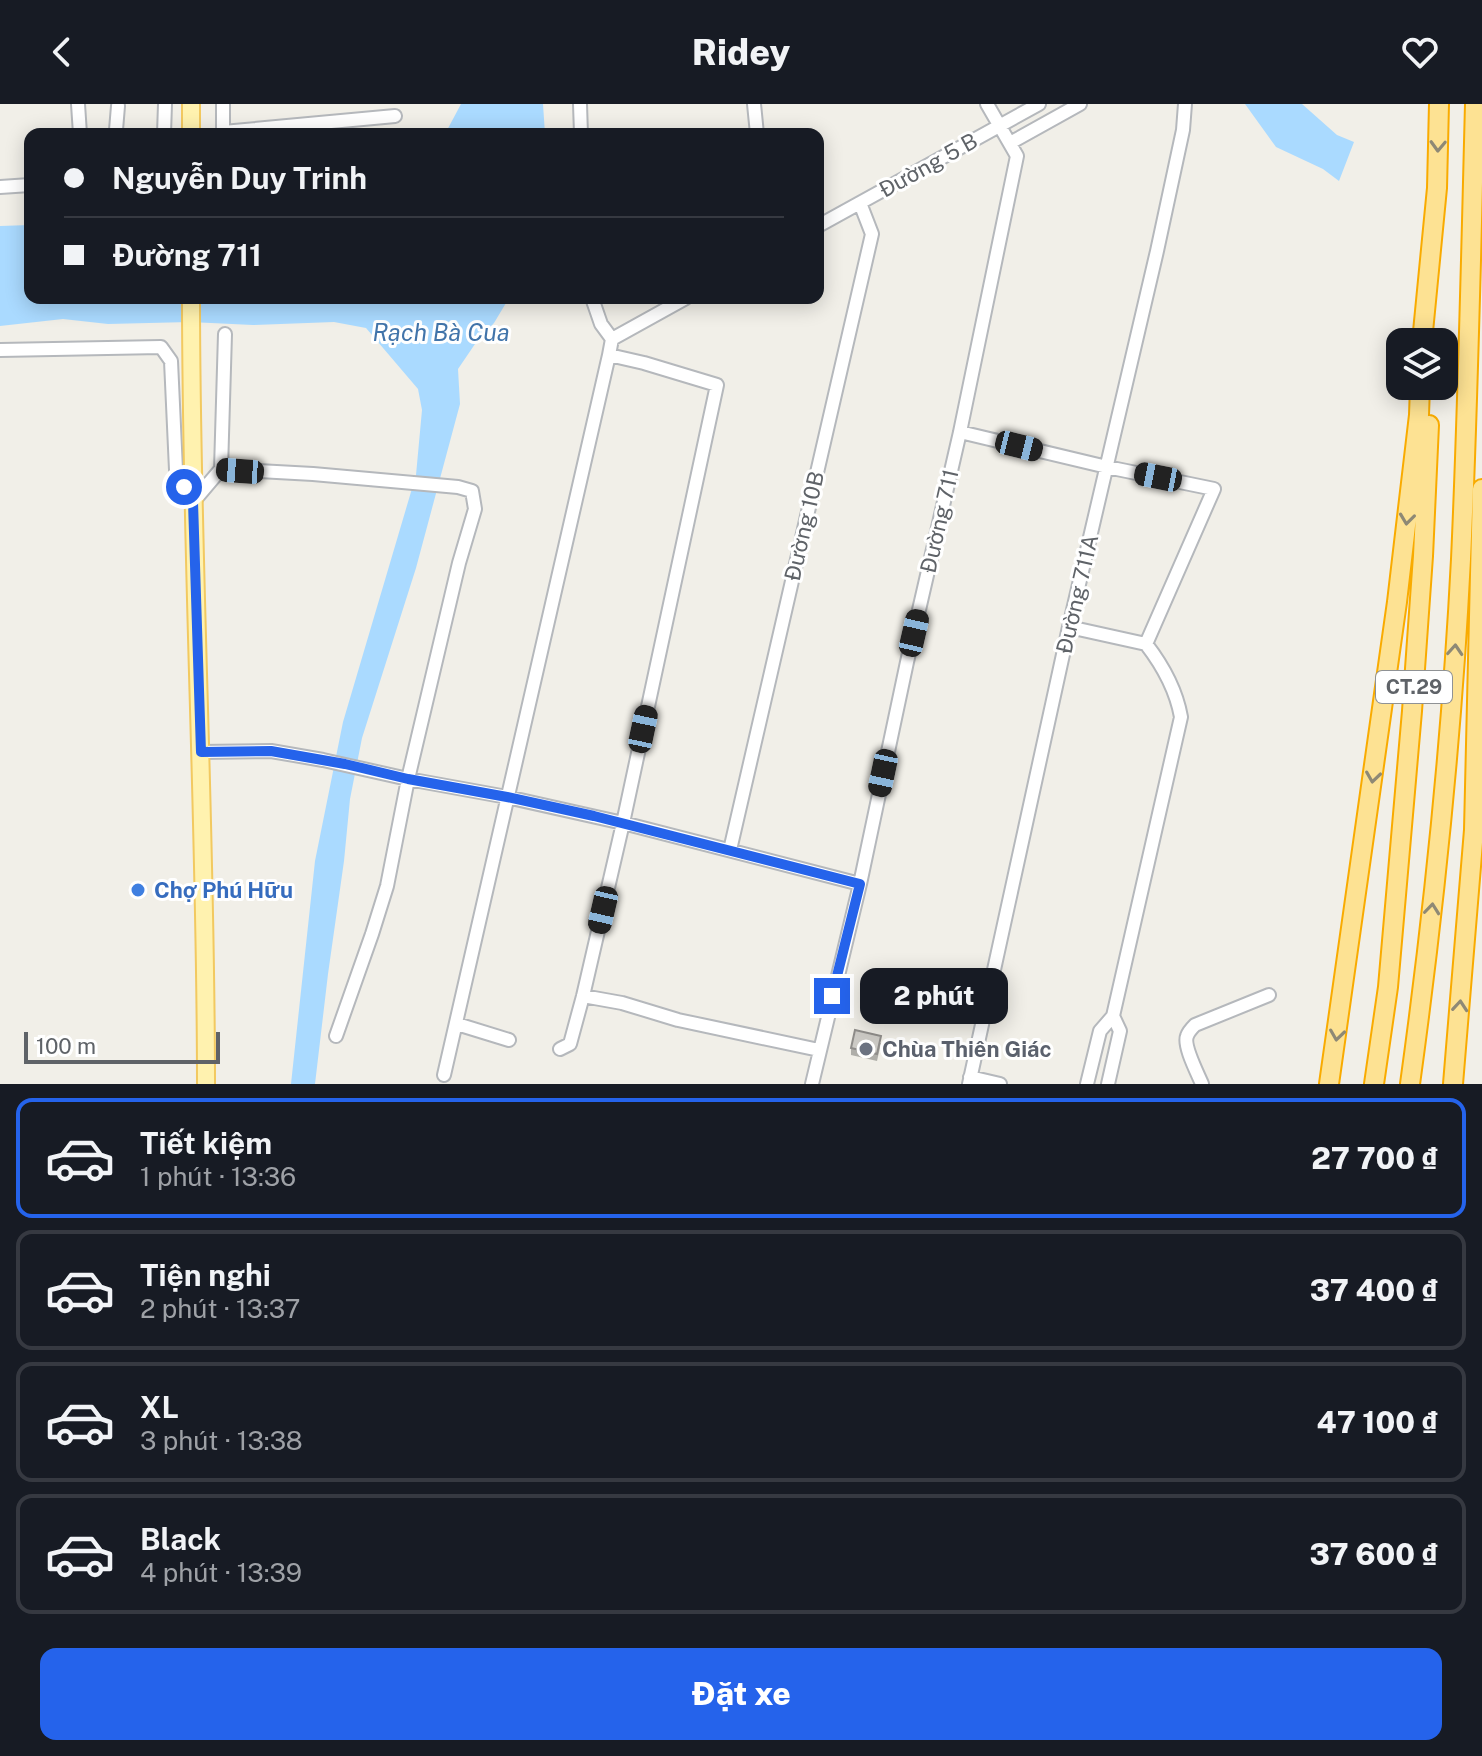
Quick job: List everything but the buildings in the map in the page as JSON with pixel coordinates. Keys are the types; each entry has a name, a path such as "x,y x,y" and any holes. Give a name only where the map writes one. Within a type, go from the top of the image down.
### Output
{"highway":[{"path":"1429,328 1439,104"},
{"name":"CT.29","path":"1410,1084 1438,852 1461,560 1475,104"},
{"path":"1481,104 1482,145"},
{"path":"1329,1084 1395,618 1420,400"},
{"name":"CT.29","path":"1374,1084 1388,987 1412,711 1429,400"},
{"path":"1453,1084 1474,830 1482,489"}],"main road":[{"path":"191,104 191,128"},
{"path":"191,304 193,502 206,958 206,1084"}],"street":[{"path":"78,104 80,128"},
{"path":"164,128 165,104"},
{"path":"223,104 223,128"},
{"path":"580,104 581,128"},
{"path":"754,104 756,128"},
{"name":"Đường 711","path":"812,1084 860,884 960,432 1017,156 987,104"},
{"name":"Đường 5 B","path":"824,223 1039,104"},
{"path":"1010,143 1080,104"},
{"name":"Đường 711A","path":"969,1081 1069,627 1157,251 1183,130 1185,104"},
{"path":"118,106 118,128"},
{"path":"274,128 395,116"},
{"path":"0,187 24,185"},
{"name":"Đường 10B","path":"730,850 872,234 860,203"},
{"path":"444,1075 609,355 612,339 601,324 594,304"},
{"path":"612,339 675,304"},
{"path":"0,350 161,347 171,361 176,470 193,502 221,469 225,334"},
{"path":"560,1049 570,1044 583,996 717,385 609,355"},
{"path":"960,432 1214,489 1146,644"},
{"path":"221,469 392,480 472,491 475,509 459,563 408,779 387,886 336,1036"},
{"path":"1069,627 1146,644 1167,674 1178,698 1181,717 1113,1016 1100,1031 1087,1084"},
{"path":"201,752 271,751 389,773 623,823 860,884"},
{"path":"1202,1084 1186,1044 1190,1031 1195,1025 1269,995"},
{"path":"583,996 819,1050"},
{"path":"1108,1084 1120,1031 1113,1016"},
{"path":"457,1024 509,1040"},
{"path":"969,1081 1000,1084"}],"water":[{"path":"461,104 543,104 545,128 448,128"},
{"path":"1245,104 1302,104 1337,135 1354,142 1339,181 1323,169 1276,147"},
{"name":"Rạch Bà Cua","path":"24,225 24,304 505,304 458,369 460,404 416,568 362,738 350,799 315,1084 291,1084 315,861 343,722 416,475 422,410 418,389 366,328 334,322 108,324 63,319 0,326 0,226"}],"place":[{"name":"Chợ Phú Hữu","path":"138,890"},
{"name":"Chùa Thiên Giác","path":"866,1049"}],"route":[{"path":"184,487 193,502 201,752 271,751 345,764 594,816 860,884 832,996"}]}
